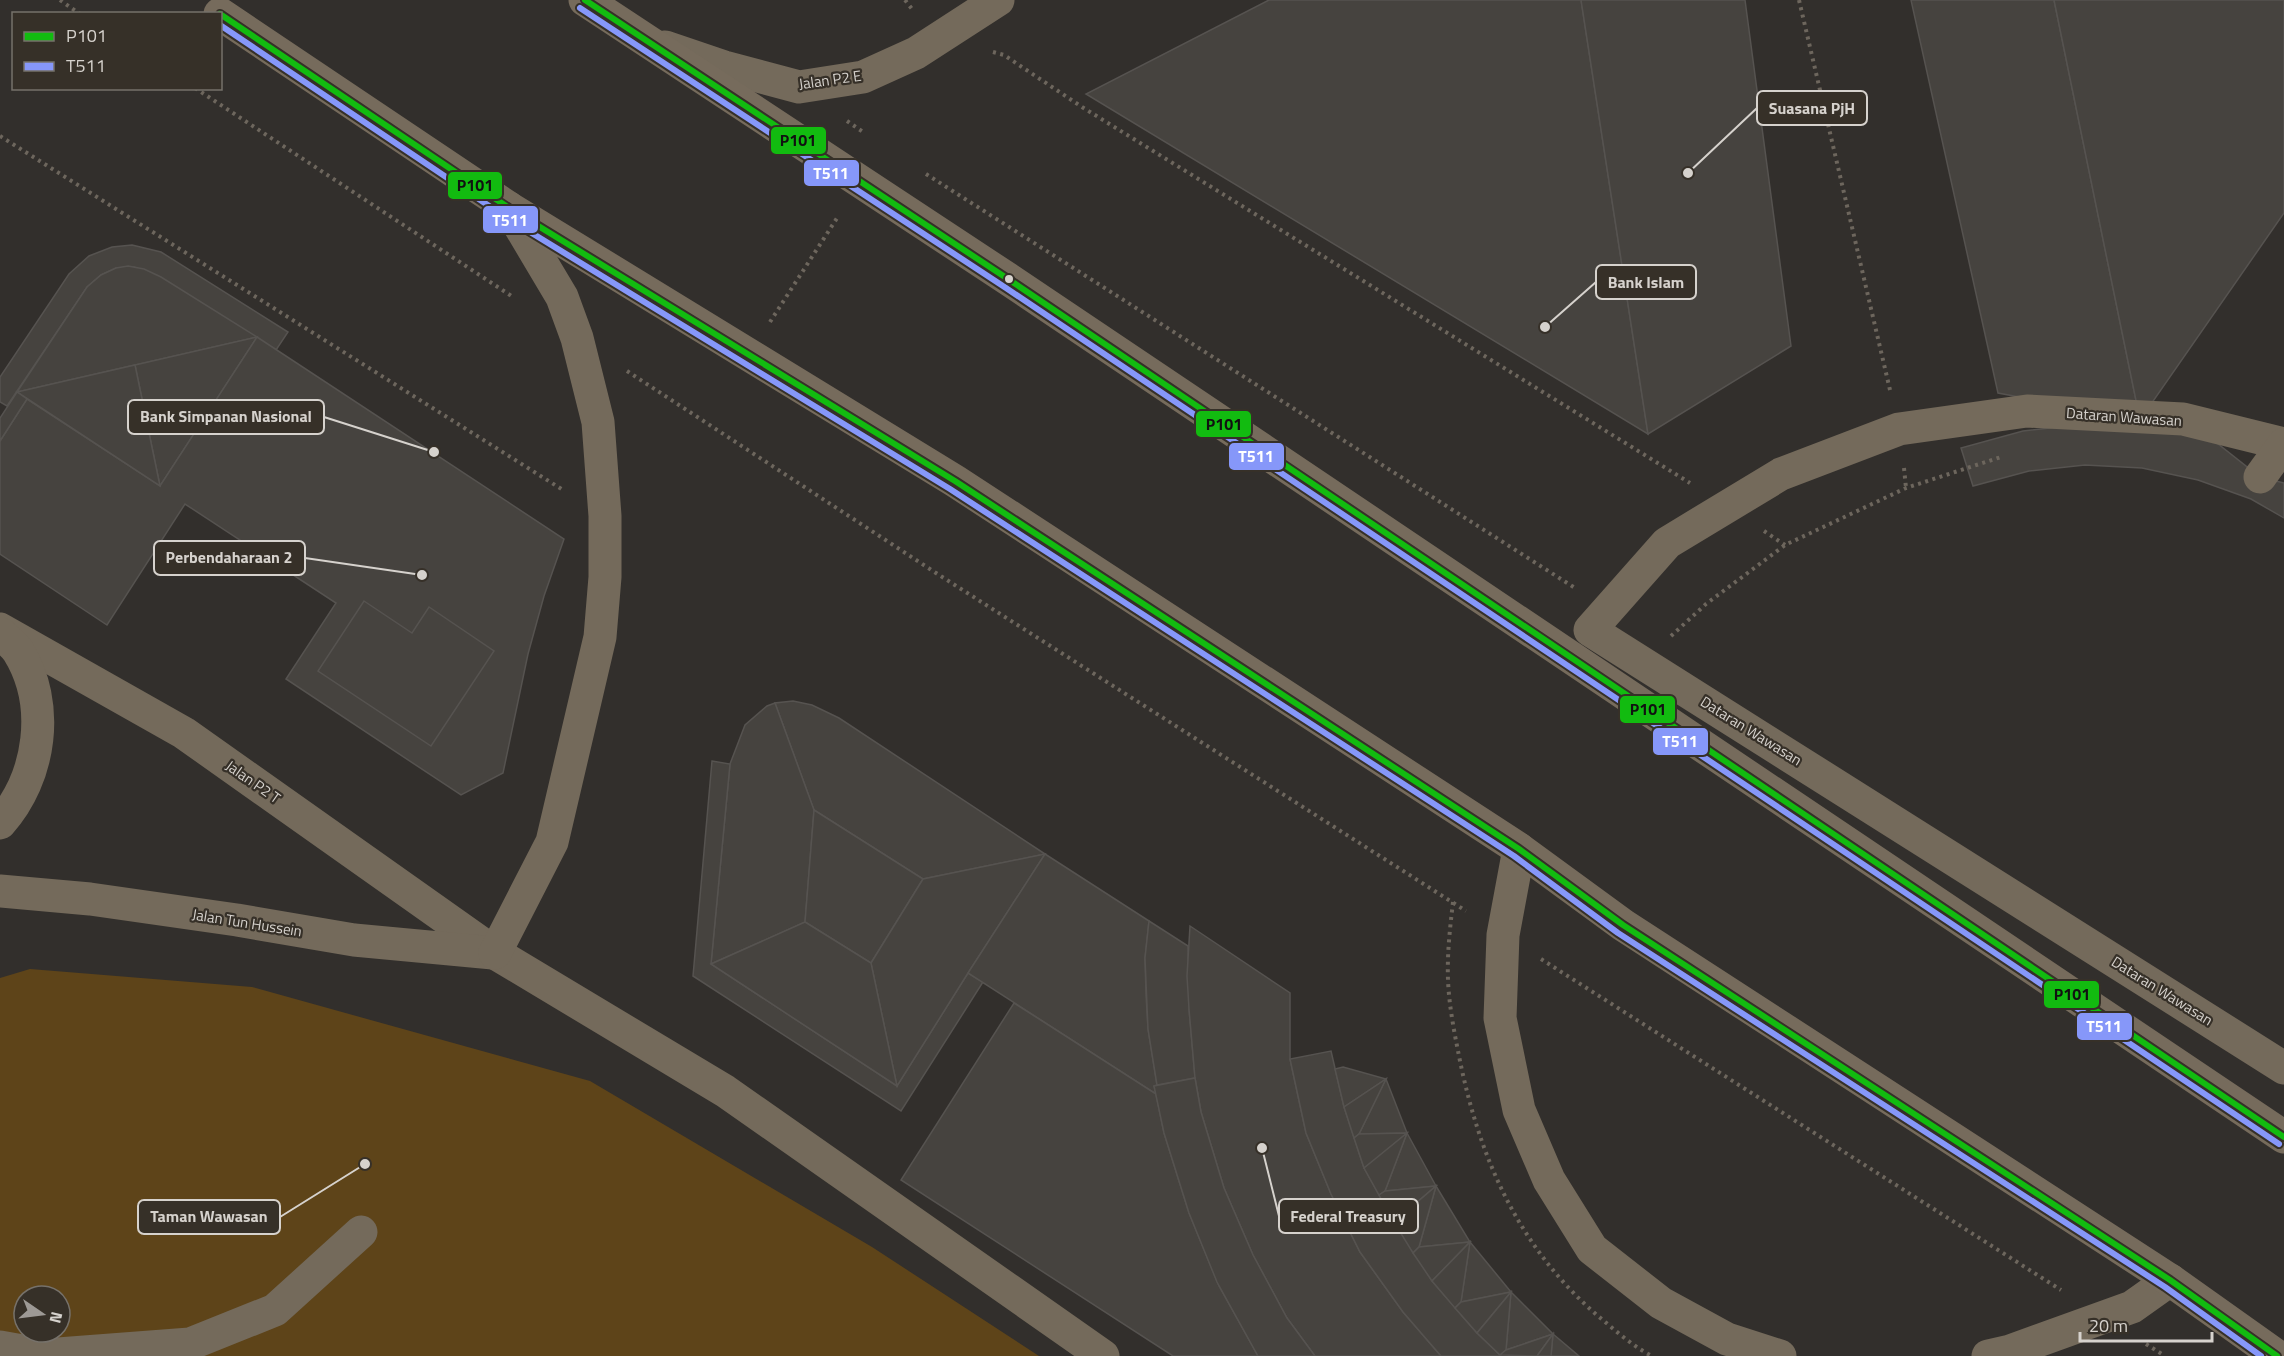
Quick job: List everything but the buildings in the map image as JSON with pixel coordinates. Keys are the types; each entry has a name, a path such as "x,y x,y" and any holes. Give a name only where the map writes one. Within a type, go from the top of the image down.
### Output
{"main road":[{"path":"200,0 217,12"},
{"path":"585,0 1021,287 2284,1137"},
{"path":"222,15 509,208 955,481 1519,849 1623,925 2170,1280 2277,1356"}],"street":[{"name":"Jalan P2 E","path":"649,41 724,67 799,87 863,76 916,53 998,0"},
{"path":"495,953 552,842 600,637 605,577 605,516 598,422 577,338 562,297 509,208"},
{"name":"Dataran Wawasan","path":"2284,444 2183,419 2027,411 1899,429 1781,474 1667,543 1590,630 2284,1068"},
{"path":"2260,477 2284,444"},
{"path":"0,631 17,650 34,688 39,729 32,770 14,808 0,823"},
{"name":"Jalan P2 T","path":"0,631 184,733 495,953 725,1091 1103,1356"},
{"path":"1519,849 1503,935 1500,1018 1520,1110 1549,1180 1592,1249 1661,1303 1727,1339 1780,1356"},
{"name":"Jalan Tun Hussein","path":"0,891 101,901 237,920 354,940 495,953"},
{"path":"0,1347 45,1355 190,1344 275,1310 361,1232"},
{"path":"1988,1356 2010,1351 2132,1307 2170,1280"}],"path":[{"path":"60,0 77,12"},
{"path":"1799,0 1899,429 1906,488"},
{"path":"990,51 1012,60 1082,107 1649,456 1785,545"},
{"path":"799,87 872,139"},
{"path":"198,90 518,300"},
{"path":"0,136 605,516"},
{"path":"921,171 1608,610"},
{"path":"750,356 860,181"},
{"path":"577,338 936,573 2165,1356"},
{"path":"1669,638 1706,604 1785,545 1906,488 1967,467"}],"shaded area":[{"path":"30,969 252,987 590,1081 872,1247 1039,1356 0,1356 0,978"}],"transit line":[{"name":"P101","path":"585,0 1011,281 2284,1137"},
{"name":"T511","path":"580,8 1006,288 2279,1144"},
{"name":"P101","path":"222,15 509,208 955,481 1519,849 1623,925 2170,1280 2277,1356"},
{"name":"T511","path":"222,26 504,216 950,489 1514,856 1618,933 2165,1287 2261,1356"}],"place":[{"name":"Suasana PjH","path":"1688,173"},
{"name":"Bank Islam","path":"1545,327"},
{"name":"Bank Simpanan Nasional","path":"434,452"},
{"name":"Perbendaharaan 2","path":"422,575"},
{"name":"Federal Treasury","path":"1262,1148"},
{"name":"Taman Wawasan","path":"365,1164"}]}
